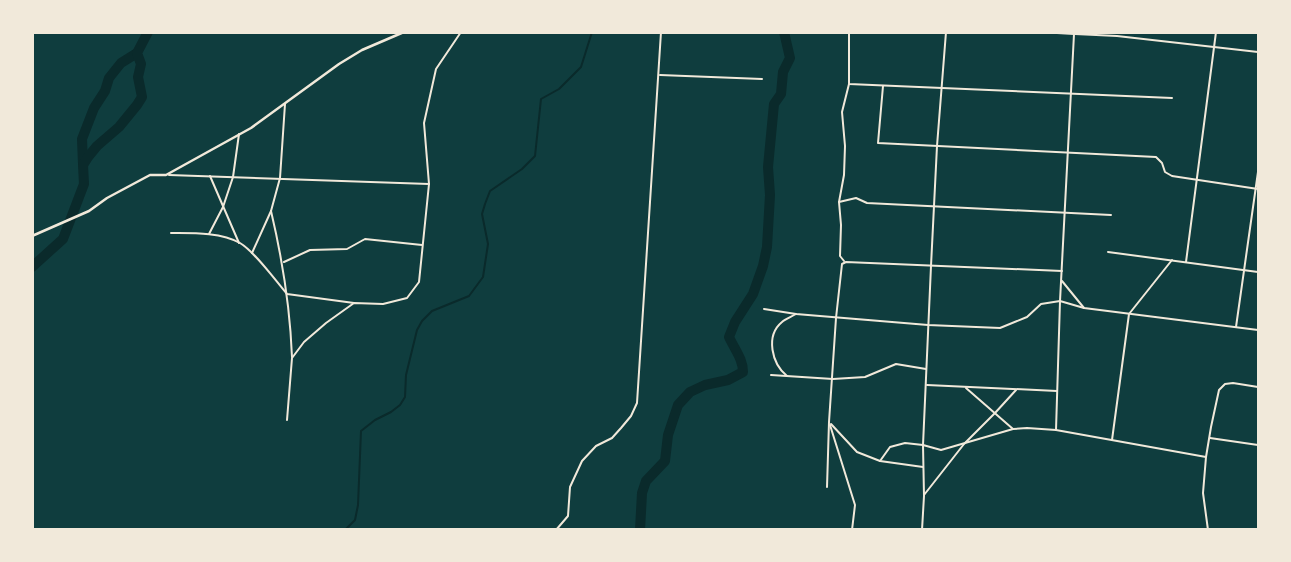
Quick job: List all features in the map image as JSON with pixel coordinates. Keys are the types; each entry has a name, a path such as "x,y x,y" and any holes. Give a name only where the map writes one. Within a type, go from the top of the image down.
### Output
{"street":[{"path":"166,175 239,134 362,50 404,32"},
{"path":"171,233 209,234 240,243 252,253 287,294 354,303 383,304 407,298 419,282 428,184 424,123 436,69 461,32"},
{"path":"556,530 568,516 570,487 582,461 596,446 612,438 631,416 638,403 660,75 661,32"},
{"path":"844,262 840,256 841,225 839,202 845,146 842,112 850,84 849,32"},
{"path":"922,530 928,325 937,146 946,32"},
{"path":"1040,32 1118,36 1258,52"},
{"path":"1186,262 1216,32"},
{"path":"1056,430 1060,301 1074,33"},
{"path":"660,75 762,79"},
{"path":"850,84 1172,98"},
{"path":"884,86 878,143 1156,157 1160,159 1164,172 1168,175 1257,189"},
{"path":"252,253 271,211 280,178 285,104"},
{"path":"209,234 223,207 233,177 239,134"},
{"path":"1236,327 1258,172"},
{"path":"32,236 89,211 107,198 150,175 428,184"},
{"path":"210,176 240,243"},
{"path":"839,202 856,198 867,203 1112,215"},
{"path":"271,211 283,262 290,320 292,358 287,420"},
{"path":"283,262 310,250 347,249 365,239 422,245"},
{"path":"1108,252 1258,272"},
{"path":"1112,440 1129,314 1172,260"},
{"path":"844,262 1062,271"},
{"path":"827,487 836,318 841,266 844,262"},
{"path":"1062,281 1084,308"},
{"path":"764,309 836,318 1000,328 1027,317 1041,304 1060,301 1084,308 1258,330"},
{"path":"292,358 304,342 354,303"},
{"path":"787,376 780,370 771,350 773,336 780,323 796,314"},
{"path":"772,375 833,379 865,377 896,364 927,369"},
{"path":"1208,530 1203,493 1210,427 1219,390 1225,384 1233,382 1258,387"},
{"path":"927,385 1057,391"},
{"path":"965,388 1013,429"},
{"path":"924,496 964,444 995,414 1016,390"},
{"path":"829,422 857,452 880,461 923,467"},
{"path":"829,422 855,505 852,530"},
{"path":"880,461 890,447 905,443 941,450 1013,429 1056,430 1206,457"},
{"path":"1210,438 1258,445"}],"waterway":[{"path":"32,267 63,239 84,184 83,165 88,157 97,146 119,127 142,97 138,77 141,64 137,53 148,32"},
{"path":"345,530 355,520 358,505 361,431 375,420 391,412 400,405 405,397 406,375 417,330 422,321 432,311 469,296 483,277 488,244 482,214 490,191 522,169 535,156 541,99 559,89 581,67 592,32"},
{"path":"640,530 642,493 646,481 665,461 668,435 678,405 690,392 705,385 728,380 743,372 740,359 729,337 735,322 753,294 763,266 767,247 770,195 768,167 774,104 781,94 783,72 790,58 784,32"},
{"path":"83,164 82,139 94,108 105,91 109,78 121,63 137,53"}]}
